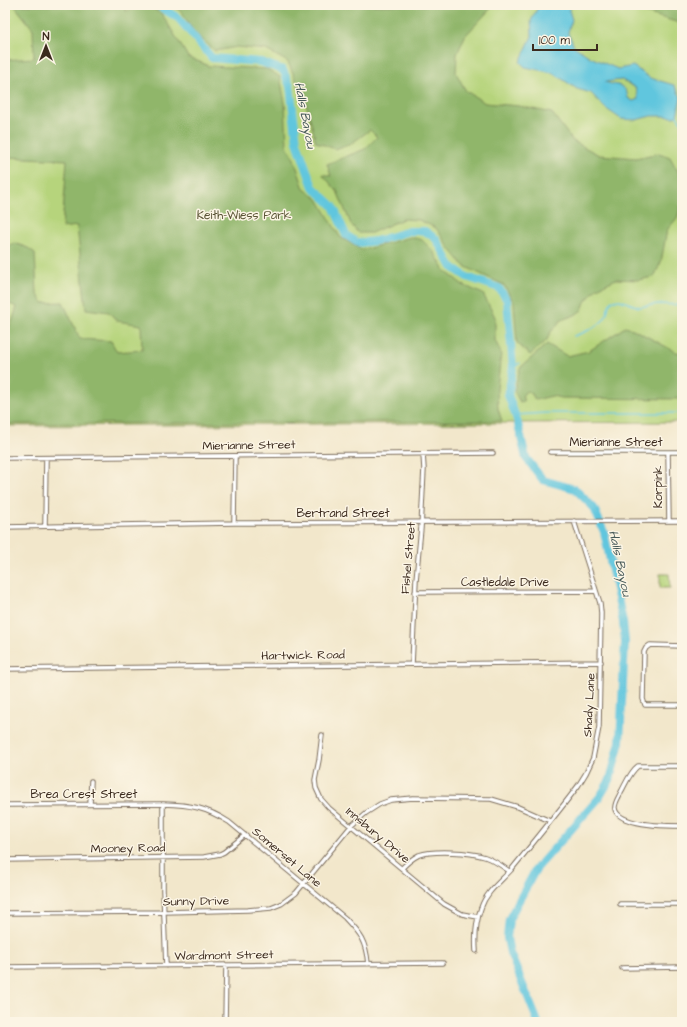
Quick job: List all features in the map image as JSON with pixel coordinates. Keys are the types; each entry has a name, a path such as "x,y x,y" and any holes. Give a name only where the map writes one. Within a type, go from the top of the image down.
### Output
{"street":[{"name":"Mierianne Street","path":"550,452 682,452"},
{"name":"Korpink","path":"668,452 669,521"},
{"name":"Mierianne Street","path":"5,458 493,453"},
{"name":"Fishel Street","path":"412,664 415,592 421,522 423,454"},
{"path":"234,523 235,456"},
{"path":"45,526 46,458"},
{"name":"Bertrand Street","path":"5,527 234,523 614,520 682,521"},
{"name":"Shady Lane","path":"476,951 478,917 481,907 487,897 578,786 586,773 592,758 599,727 601,613 600,603 574,521"},
{"name":"Castledale Drive","path":"415,592 596,591"},
{"path":"682,646 654,645 649,646 644,652 643,699 645,705 682,705"},
{"name":"Hartwick Road","path":"5,669 600,662"},
{"name":"Innsbury Drive","path":"322,735 315,780 316,788 321,799 351,826 454,910 462,914 478,917"},
{"path":"682,766 638,766 633,770 617,800 616,811 626,819 648,825 682,826"},
{"path":"90,804 91,781"},
{"path":"351,826 366,812 380,804 391,800 412,798 491,799 508,803 550,821"},
{"path":"163,804 166,966"},
{"name":"Brea Crest Street","path":"5,805 163,804"},
{"name":"Somerset Lane","path":"163,804 187,805 208,810 229,822 345,918 357,930 365,944 368,964"},
{"name":"Sunny Drive","path":"5,913 164,912 271,908 289,899 304,884 351,826"},
{"name":"Mooney Road","path":"5,860 204,857 220,854 245,835"},
{"path":"402,868 420,855 431,853 455,853 474,854 486,857 509,871"},
{"path":"620,904 682,904"},
{"name":"Wardmont Street","path":"5,967 444,963"},
{"path":"225,1022 226,966"},
{"path":"622,968 682,967"}],"green space":[{"name":"Keith-Wiess Park","path":"5,5 682,5 682,422 5,426"},
{"path":"14,5 125,5 125,11 147,5 162,14 188,57 209,66 267,69 280,77 285,103 287,146 294,159 304,189 318,199 340,237 362,250 411,237 422,240 434,252 445,271 463,285 483,294 495,317 495,340 501,353 497,389 498,409 502,421 5,424 5,333 12,322 17,307 5,302 5,247 14,243 28,248 35,253 37,293 43,303 63,302 80,339 111,341 117,352 142,350 141,325 117,321 109,312 86,309 77,226 62,228 67,160 5,157 5,60 34,58 33,29"},
{"path":"171,5 494,5 465,36 457,54 456,73 466,91 485,103 519,106 552,113 573,141 599,155 636,158 659,153 670,157 681,177 682,204 677,218 667,230 661,262 654,277 638,280 616,279 597,288 585,302 582,310 575,315 561,320 550,333 547,340 530,355 517,343 514,303 504,285 464,266 436,228 419,220 403,219 371,233 358,233 351,224 337,191 322,174 331,176 327,164 365,149 377,137 370,130 352,143 335,149 316,142 306,103 288,62 266,50 237,47 215,51 194,32 182,12"},
{"path":"625,5 682,5 682,28 676,22 626,7"},
{"path":"625,327 633,329 676,352 682,353 682,399 561,398 552,396 535,400 532,394 526,391 522,396 524,401 520,402 514,391 520,368 547,344 567,356 589,351"},
{"path":"660,574 669,574 670,588 660,588"}],"water":[{"path":"539,5 570,5 569,10 572,20 568,32 574,46 590,57 618,69 633,66 650,78 674,85 681,97 677,116 651,116 636,120 621,119 605,108 591,93 577,89 553,73 525,67 520,62 532,36 531,21","holes":["622,80 636,88 638,99 633,101 628,98 623,87 605,82"]}],"waterway":[{"name":"Halls Bayou","path":"157,5 178,18 212,58 261,62 283,70 290,86 297,142 313,187 333,206 346,235 358,243 376,241 409,231 425,231 436,239 452,267 467,277 499,288 507,300 513,367 508,395 517,420 526,458 543,480 575,489 594,508 604,532 623,622 625,642 620,742 610,780 599,798 536,869 509,919 507,938 510,953 538,1022"},
{"path":"676,115 682,123"},
{"path":"574,336 587,331 601,322 606,316 609,305 612,301 620,300 639,307 658,304 682,305"},
{"name":"Halls Bayou","path":"513,367 520,363"},
{"path":"515,415 545,413 682,413"}]}
